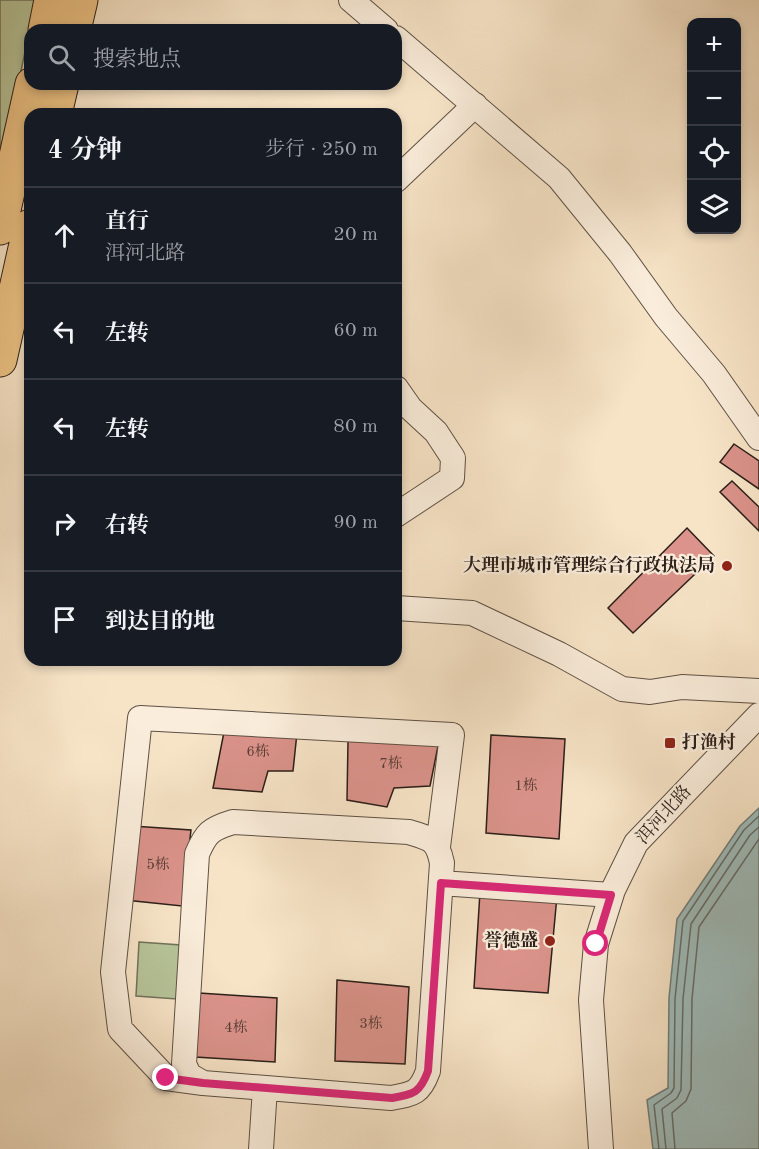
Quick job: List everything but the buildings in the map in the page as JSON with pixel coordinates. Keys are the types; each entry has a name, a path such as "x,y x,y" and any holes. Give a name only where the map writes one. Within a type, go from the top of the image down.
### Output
{"highway":[{"path":"46,24 51,0"},
{"path":"75,24 81,0"},
{"path":"28,108 32,90"},
{"path":"56,108 61,90"},
{"path":"0,228 24,123"},
{"path":"0,360 24,253"}],"street":[{"path":"351,0 379,24"},
{"path":"402,43 558,178 620,253 666,317 714,374 759,438"},
{"path":"402,174 475,105"},
{"path":"402,397 410,408 436,432 453,458 452,478 402,511"},
{"path":"402,608 472,612 559,654 622,689 650,692 682,687 759,691"},
{"name":"洱河北路","path":"601,1149 591,1000 596,944 611,895 636,843 759,715"},
{"path":"140,718 452,735 438,847 442,863 441,883 428,1071 423,1086 411,1095 392,1098 166,1078 120,1029 113,972 140,718"},
{"path":"203,1083 189,1075 184,1064 197,854 205,836 219,826 233,822 409,832 428,838 438,847"},
{"path":"441,883 611,895"},
{"path":"261,1149 265,1088"}],"green space":[{"path":"0,0 36,0 31,24 24,24 24,57 0,170"},
{"path":"139,942 181,945 177,999 136,996"}],"water":[{"path":"759,808 759,1149 653,1149 647,1100 668,1088 669,998 677,919 740,826"}],"place":[{"name":"大理市城市管理综合行政执法局","path":"727,566"},
{"name":"打渔村","path":"670,743"},
{"name":"誉德盛","path":"550,941"}],"route":[{"path":"166,1078 392,1098 411,1095 423,1086 428,1071 441,883 611,895 596,944"}]}
